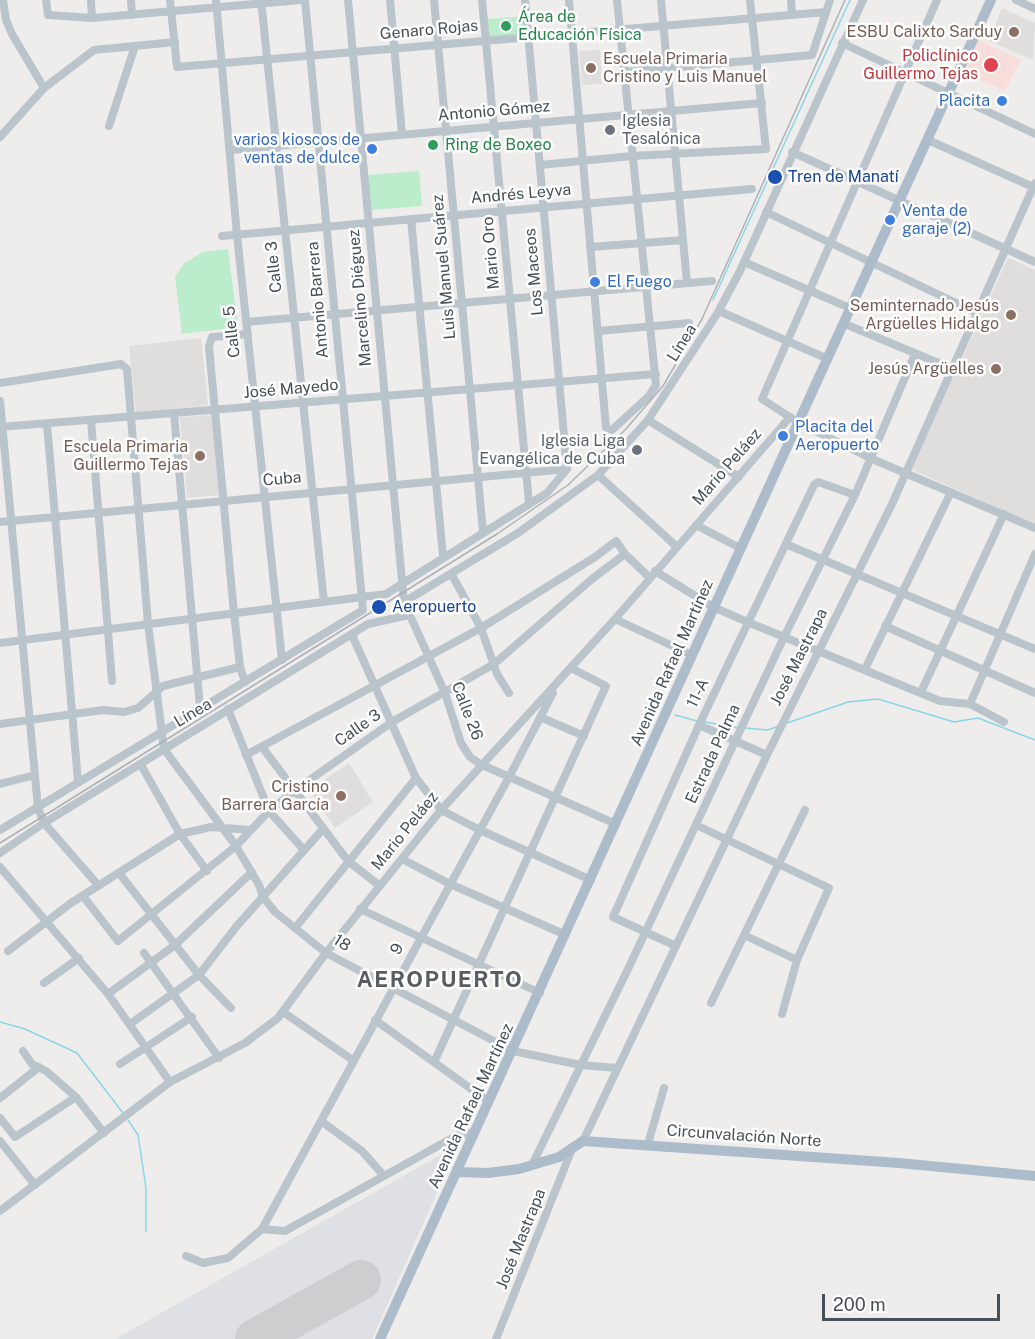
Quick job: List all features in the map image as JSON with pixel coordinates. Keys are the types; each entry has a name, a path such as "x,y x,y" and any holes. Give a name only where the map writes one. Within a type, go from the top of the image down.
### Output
{"main road":[{"name":"Avenida Rafael Martínez","path":"380,1339 488,1101 540,993 740,548 794,420 845,324 991,0"},
{"path":"457,1172 488,1173 532,1165 559,1157 583,1141"},
{"name":"Circunvalación Norte","path":"583,1141 648,1144 1035,1176"}],"street":[{"path":"2,0 9,27 44,88"},
{"path":"46,0 48,15 92,18 171,11 217,4 303,0"},
{"path":"91,0 92,18"},
{"path":"131,0 132,15"},
{"path":"0,137 44,88 94,50 175,42 170,0"},
{"name":"Antonio Barrera","path":"303,0 319,142 362,597"},
{"name":"Marcelino Diéguez","path":"348,0 403,598"},
{"path":"390,0 402,135"},
{"name":"Luis Manuel Suárez","path":"434,0 483,532"},
{"name":"Mario Oro","path":"482,0 529,503"},
{"name":"Los Maceos","path":"525,0 567,469"},
{"path":"569,0 593,291 603,378"},
{"path":"617,0 645,286 656,374"},
{"path":"661,0 687,283"},
{"path":"540,165 632,156 766,149 750,0"},
{"path":"791,0 792,15"},
{"path":"624,72 812,55 830,0"},
{"name":"Línea","path":"403,598 452,575 518,533 598,475 648,420 719,311 744,262 863,0"},
{"path":"937,0 761,395 764,402 794,420 872,459 1035,528"},
{"path":"1016,0 1035,9"},
{"name":"Calle 3","path":"261,2 324,602"},
{"name":"Calle 5","path":"217,4 237,235 282,660"},
{"name":"Genaro Rojas","path":"175,42 177,67 826,12"},
{"path":"842,44 1035,134"},
{"path":"109,126 135,46"},
{"name":"Antonio Gómez","path":"230,150 762,103"},
{"path":"927,140 1034,185"},
{"path":"792,152 857,179 1035,262"},
{"name":"José Mastrapa","path":"583,1141 767,754 907,473 1034,185"},
{"name":"Andrés Leyva","path":"222,236 752,189"},
{"path":"766,212 977,313"},
{"path":"411,219 443,556"},
{"path":"590,247 683,240"},
{"path":"744,262 852,309"},
{"path":"246,322 712,281"},
{"path":"719,311 828,358"},
{"path":"598,331 689,322"},
{"path":"845,324 953,369"},
{"path":"245,682 240,668 234,613 209,340 212,337 248,334"},
{"name":"Estrada Palma","path":"532,1165 784,637 824,561 872,459 915,354"},
{"path":"0,383 121,363 127,369 148,624 155,694 164,750"},
{"name":"Línea","path":"603,378 606,428 616,428 649,396 656,385 656,374"},
{"name":"José Mayedo","path":"2,427 656,374"},
{"path":"0,401 38,808 44,823 98,885"},
{"path":"174,413 200,708"},
{"path":"91,420 106,629 112,681"},
{"path":"648,420 739,477"},
{"name":"Mario Peláez","path":"2,1206 35,1185 170,1082 245,1043 283,1012 360,909 480,764 557,684 676,546 794,420"},
{"path":"47,424 63,635 78,781"},
{"path":"0,643 386,594 443,556 547,493 567,469"},
{"name":"Cuba","path":"0,522 436,479 567,469"},
{"path":"598,475 676,546"},
{"name":"11-A","path":"645,932 613,917 699,726 788,545 814,485 818,482 855,495"},
{"path":"865,669 951,492"},
{"path":"921,692 1004,514"},
{"path":"696,525 740,548"},
{"path":"246,755 481,628 616,541 625,554 652,574 713,607 940,701 971,701 1004,722"},
{"path":"788,545 1035,649"},
{"name":"Calle 3","path":"82,896 118,941 207,871 236,846 269,811 294,791 392,722 494,664 592,579 625,554"},
{"path":"971,701 1035,554"},
{"path":"452,575 481,628 494,664 508,693"},
{"name":"Línea","path":"0,830 363,610 362,597"},
{"name":"Calle 26","path":"403,598 445,693 461,743 470,757 480,764 616,824"},
{"name":"Línea","path":"0,853 44,823 368,624 409,615"},
{"path":"615,619 692,655"},
{"path":"885,626 1035,693"},
{"path":"352,635 416,778 441,810 480,830 591,879"},
{"path":"0,724 71,713 103,710 124,712 138,708 163,686 240,668"},
{"path":"435,1060 606,686 571,668"},
{"name":"9","path":"262,1229 509,777 557,684"},
{"path":"228,709 269,811 304,850"},
{"path":"540,717 584,736"},
{"path":"699,726 767,754"},
{"path":"262,747 348,861 380,886"},
{"name":"18","path":"164,750 236,846 252,872 263,897 275,912 326,953 513,1051 581,1065 616,1068"},
{"path":"141,765 180,834 207,871"},
{"path":"0,784 35,775"},
{"path":"296,927 416,778"},
{"path":"711,1003 806,810"},
{"path":"696,825 829,888 797,960 783,1014"},
{"path":"8,951 98,885 180,834 196,828 221,827 251,830"},
{"path":"130,1024 199,975 322,829"},
{"path":"33,831 53,833"},
{"path":"402,859 450,884 566,935"},
{"path":"0,867 108,994 170,1082"},
{"path":"108,994 175,945 252,872"},
{"path":"120,873 199,975 231,1008"},
{"path":"360,909 540,993"},
{"path":"645,932 676,946"},
{"path":"744,935 797,960"},
{"path":"144,953 175,993 219,1058"},
{"path":"44,983 79,958"},
{"path":"283,1012 354,1060"},
{"path":"120,1064 192,1017"},
{"path":"375,1020 435,1060 488,1101"},
{"path":"23,1052 32,1064 39,1067 76,1097 104,1133"},
{"path":"0,1098 39,1067"},
{"path":"648,1144 664,1088"},
{"path":"0,1118 15,1137 76,1097"},
{"path":"321,1121 362,1151 384,1176"},
{"path":"186,1256 203,1263 228,1258 262,1229 285,1231 456,1136 474,1132"},
{"path":"0,1142 35,1185"},
{"name":"José Mastrapa","path":"496,1339 572,1149"}],"shaded area":[{"name":"ESBU Calixto Sarduy","path":"1002,8 1035,23 1033,60 989,41"},
{"name":"Policlínico Guillermo Tejas","path":"976,39 1021,60 1005,91 962,71"},
{"name":"Escuela Primaria Cristino y Luis Manuel","path":"600,50 602,84 582,85 579,51"},
{"name":"Jesús Argüelles","path":"1008,258 1035,270 1035,525 911,469"},
{"path":"201,338 208,405 136,413 129,346"},
{"name":"Escuela Primaria Guillermo Tejas","path":"212,415 219,495 187,498 180,417"},
{"name":"Cristino Barrera García","path":"349,763 373,802 335,828 309,790"},
{"path":"458,1145 372,1339 115,1339"}],"green space":[{"name":"Área de Educación Física","path":"523,16 525,34 489,37 487,19"},
{"path":"419,171 422,206 371,210 368,175"},
{"path":"228,249 238,327 182,334 175,277 184,263 203,252"}],"waterway":[{"path":"713,300 850,0"},
{"path":"787,723 848,702 878,699 954,722 978,718 1035,740"},
{"path":"675,715 697,721"},
{"path":"705,722 739,728"},
{"path":"746,728 767,730 777,727"},
{"path":"0,1022 25,1029 77,1053 123,1113"},
{"path":"128,1120 138,1135 146,1188 146,1232"}],"runway":[{"path":"255,1339 361,1280"}],"railway":[{"path":"0,843 497,534 568,485 625,430 663,386 702,319 845,0"}],"place":[{"name":"Área de Educación Física","path":"506,26"},
{"name":"ESBU Calixto Sarduy","path":"1014,32"},
{"name":"Policlínico Guillermo Tejas","path":"991,65"},
{"name":"Escuela Primaria Cristino y Luis Manuel","path":"591,68"},
{"name":"Placita","path":"1002,101"},
{"name":"Iglesia Tesalónica","path":"610,130"},
{"name":"Ring de Boxeo","path":"433,145"},
{"name":"varios kioscos de ventas de dulce","path":"372,149"},
{"name":"Tren de Manatí","path":"775,177"},
{"name":"Venta de garaje (2)","path":"890,220"},
{"name":"El Fuego","path":"595,282"},
{"name":"Seminternado Jesús Argüelles Hidalgo","path":"1011,315"},
{"name":"Jesús Argüelles","path":"996,369"},
{"name":"Placita del Aeropuerto","path":"783,436"},
{"name":"Iglesia Liga Evangélica de Cuba","path":"637,450"},
{"name":"Escuela Primaria Guillermo Tejas","path":"200,456"},
{"name":"Aeropuerto","path":"379,607"},
{"name":"Cristino Barrera García","path":"341,796"}],"district":[{"name":"AEROPUERTO","path":"440,980"}]}
